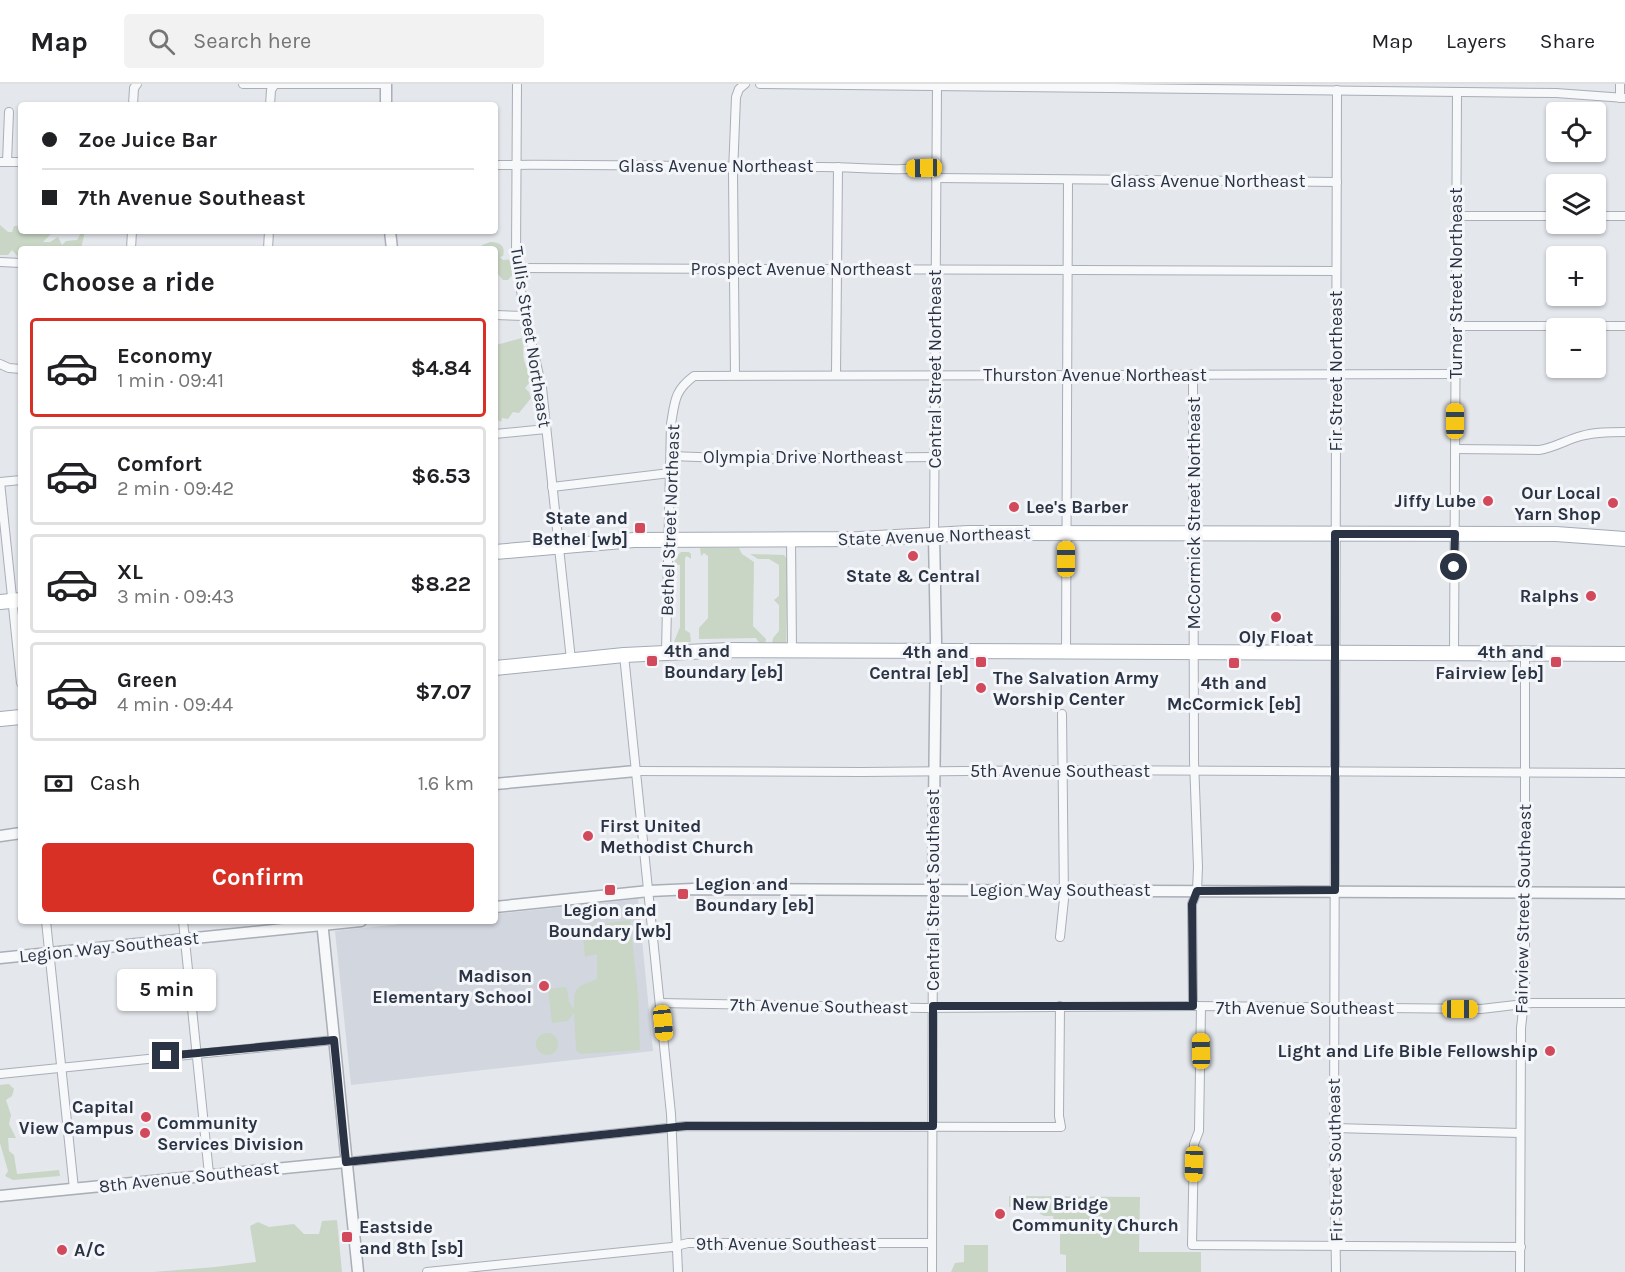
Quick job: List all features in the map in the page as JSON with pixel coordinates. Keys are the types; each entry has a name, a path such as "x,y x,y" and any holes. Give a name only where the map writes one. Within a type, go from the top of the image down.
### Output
{"main road":[{"name":"State Avenue Northeast","path":"498,552 634,540 880,539 934,535 1066,533 1566,535 1625,539"},
{"path":"498,668 666,652 1625,654"},
{"path":"0,719 18,717"}],"street":[{"path":"133,102 134,88 137,84"},
{"path":"243,84 384,84 386,102"},
{"path":"270,102 274,84"},
{"name":"Tullis Street Northeast","path":"517,84 515,243 525,316 542,388 571,660"},
{"path":"735,375 733,268 736,97 739,89 746,84"},
{"path":"760,84 1337,90 1363,87 1457,92 1556,93 1622,98 1620,84"},
{"name":"Central Street Northeast","path":"935,652 937,86"},
{"name":"Fir Street Northeast","path":"1336,652 1337,90"},
{"name":"Turner Street Northeast","path":"1454,653 1457,92"},
{"path":"3,162 9,112"},
{"name":"Glass Avenue Northeast","path":"498,165 924,168 936,166"},
{"path":"836,375 838,167"},
{"name":"Glass Avenue Northeast","path":"936,178 1337,182"},
{"path":"1066,652 1068,180"},
{"path":"1456,216 1546,216"},
{"path":"1606,216 1625,216"},
{"path":"0,262 18,263"},
{"name":"Prospect Avenue Northeast","path":"518,268 1336,271"},
{"path":"498,315 525,316"},
{"path":"1455,326 1625,326"},
{"path":"0,364 18,369"},
{"name":"McCormick Street Northeast","path":"1193,374 1194,771 1198,831 1197,891 1192,904 1197,1007 1199,1131 1194,1144 1192,1245 1336,1245"},
{"name":"Thurston Avenue Northeast","path":"679,390 694,376 735,375 1455,374"},
{"name":"Bethel Street Northeast","path":"666,652 670,456 675,397 679,390"},
{"path":"498,434 546,429"},
{"path":"1455,449 1539,450 1549,449 1590,434 1625,432"},
{"name":"Olympia Drive Northeast","path":"670,456 750,459 935,457"},
{"path":"552,487 670,473"},
{"path":"18,480 0,482 18,658"},
{"path":"791,539 792,651"},
{"name":"Central Street Southeast","path":"932,1272 935,652"},
{"name":"Fir Street Southeast","path":"1336,652 1334,1008 1336,1272"},
{"name":"Fairview Street Southeast","path":"1520,1272 1521,1028 1525,992 1525,654"},
{"path":"624,655 672,1127 678,1272"},
{"path":"1060,937 1063,890 1062,714"},
{"name":"5th Avenue Southeast","path":"498,784 636,771 1064,770 1625,774"},
{"path":"0,836 18,833"},
{"name":"Legion Way Southeast","path":"498,907 649,891 723,889 1625,892"},
{"path":"46,924 74,1189"},
{"path":"183,924 209,1174"},
{"name":"Legion Way Southeast","path":"0,958 313,924"},
{"path":"322,924 357,1272"},
{"name":"7th Avenue Southeast","path":"660,1003 923,1008 933,1006 1060,1006 1481,1009 1523,1004 1625,1003"},
{"name":"8th Avenue Southeast","path":"0,1196 672,1127 1061,1127 1059,1116 1060,1006"},
{"path":"0,1074 334,1040"},
{"path":"1334,1128 1520,1133"},
{"name":"9th Avenue Southeast","path":"427,1272 688,1243 932,1243"},
{"path":"1336,1245 1521,1247"}],"shaded area":[{"name":"Madison Elementary School","path":"638,899 653,1051 351,1085 335,931 401,924 498,924 498,914"}],"green space":[{"path":"0,225 8,232 12,232 14,226 18,226 18,234 51,234 43,242 50,242 58,237 62,245 66,241 77,240 79,234 84,234 82,246 18,246 18,257 12,250 8,255 0,255"},
{"path":"490,242 499,244 503,247 504,252 500,257 503,260 513,259 516,271 508,280 503,280 498,274 498,246 482,245"},
{"path":"522,338 524,360 531,381 525,388 531,398 519,413 513,412 508,419 502,418 501,422 498,420 498,344"},
{"path":"700,548 739,548 742,554 754,562 753,626 766,639 765,645 761,646 756,638 699,639 699,628 708,618 708,556 704,553 701,556"},
{"path":"681,552 691,554 691,559 687,556 685,558 685,630 690,633 691,642 674,642 680,627 680,565 676,565 673,556"},
{"path":"750,554 784,555 788,560 786,645 772,644 773,638 779,631 779,605 774,600 779,596 779,565 769,559 758,559"},
{"path":"630,920 638,994 640,1050 581,1054 576,1050 574,1013 568,1021 552,1023 548,989 565,987 569,1002 574,1009 578,988 597,979 597,954 585,957 582,927"},
{"path":"547,1033 555,1036 558,1044 555,1052 547,1055 539,1052 536,1044 539,1036"},
{"path":"9,1084 14,1089 12,1096 6,1100 11,1115 9,1124 16,1138 8,1138 9,1151 14,1155 17,1174 59,1170 60,1176 13,1180 5,1176 8,1171 0,1143 0,1085"},
{"path":"1009,1196 1140,1197 1139,1252 1201,1252 1201,1272 1066,1272 1066,1255 1060,1254 1060,1223 1054,1223 1053,1216 1044,1216 1039,1213 1039,1207 1009,1207"},
{"path":"337,1220 342,1272 153,1272 256,1262 250,1226 258,1222 269,1227 294,1224 304,1234 319,1234 322,1221"},
{"path":"964,1245 988,1245 988,1272 951,1272 955,1263 964,1262"}],"place":[{"name":"Jiffy Lube","path":"1488,501"},
{"name":"Our Local Yarn Shop","path":"1613,503"},
{"name":"Lee's Barber","path":"1014,507"},
{"name":"State and Bethel [wb]","path":"640,528"},
{"name":"State & Central","path":"913,556"},
{"name":"Ralphs","path":"1591,596"},
{"name":"Oly Float","path":"1276,617"},
{"name":"4th and Boundary [eb]","path":"652,661"},
{"name":"4th and Central [eb]","path":"981,662"},
{"name":"4th and Fairview [eb]","path":"1556,662"},
{"name":"4th and McCormick [eb]","path":"1234,663"},
{"name":"The Salvation Army Worship Center","path":"981,688"},
{"name":"First United Methodist Church","path":"588,836"},
{"name":"Legion and Boundary [wb]","path":"610,890"},
{"name":"Legion and Boundary [eb]","path":"683,894"},
{"name":"Madison Elementary School","path":"544,986"},
{"name":"Light and Life Bible Fellowship","path":"1550,1051"},
{"name":"Capital View Campus","path":"146,1117"},
{"name":"Community Services Division","path":"145,1133"},
{"name":"New Bridge Community Church","path":"1000,1214"},
{"name":"Eastside and 8th [sb]","path":"347,1237"},
{"name":"A/C","path":"62,1250"}],"route":[{"path":"166,1056 334,1040 346,1162 686,1126 933,1126 933,1006 1193,1006 1192,904 1197,891 1335,890 1335,534 1455,534 1454,567"}]}
